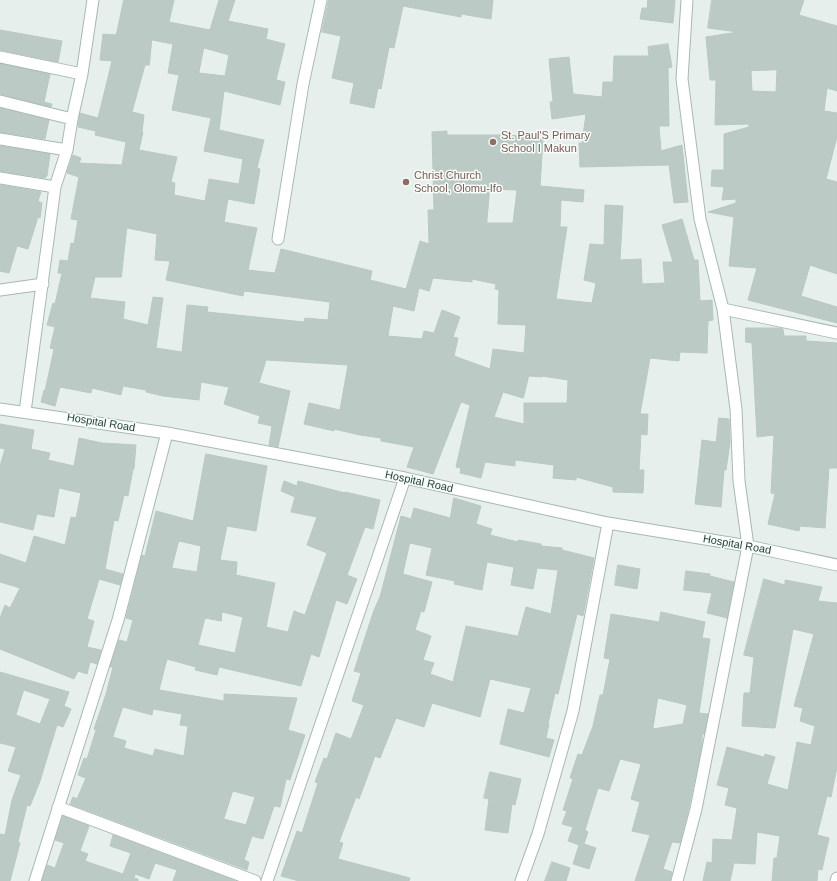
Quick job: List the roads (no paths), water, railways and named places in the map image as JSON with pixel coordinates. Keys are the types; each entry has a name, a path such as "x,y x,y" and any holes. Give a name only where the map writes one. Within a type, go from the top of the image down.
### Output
{"street":[{"path":"25,412 55,187 68,150 72,119 82,74 93,0"},
{"path":"278,239 303,84 321,0"},
{"path":"677,881 696,809 748,546 739,481 736,409 723,309 700,219 682,79 687,0"},
{"path":"0,57 82,74"},
{"path":"0,101 72,119"},
{"path":"0,139 68,150"},
{"path":"0,178 55,187"},
{"path":"0,290 43,284"},
{"path":"723,309 837,333"},
{"name":"Hospital Road","path":"0,409 167,433 405,478 608,523 748,546 837,565"},
{"path":"35,881 118,620 167,433"},
{"path":"267,881 405,478"},
{"path":"521,881 538,834 573,711 608,523"},
{"path":"58,807 254,881"}],"place":[{"name":"St. Paul'S Primary School I Makun","path":"493,142"},
{"name":"Christ Church School, Olomu-Ifo","path":"406,182"}]}
